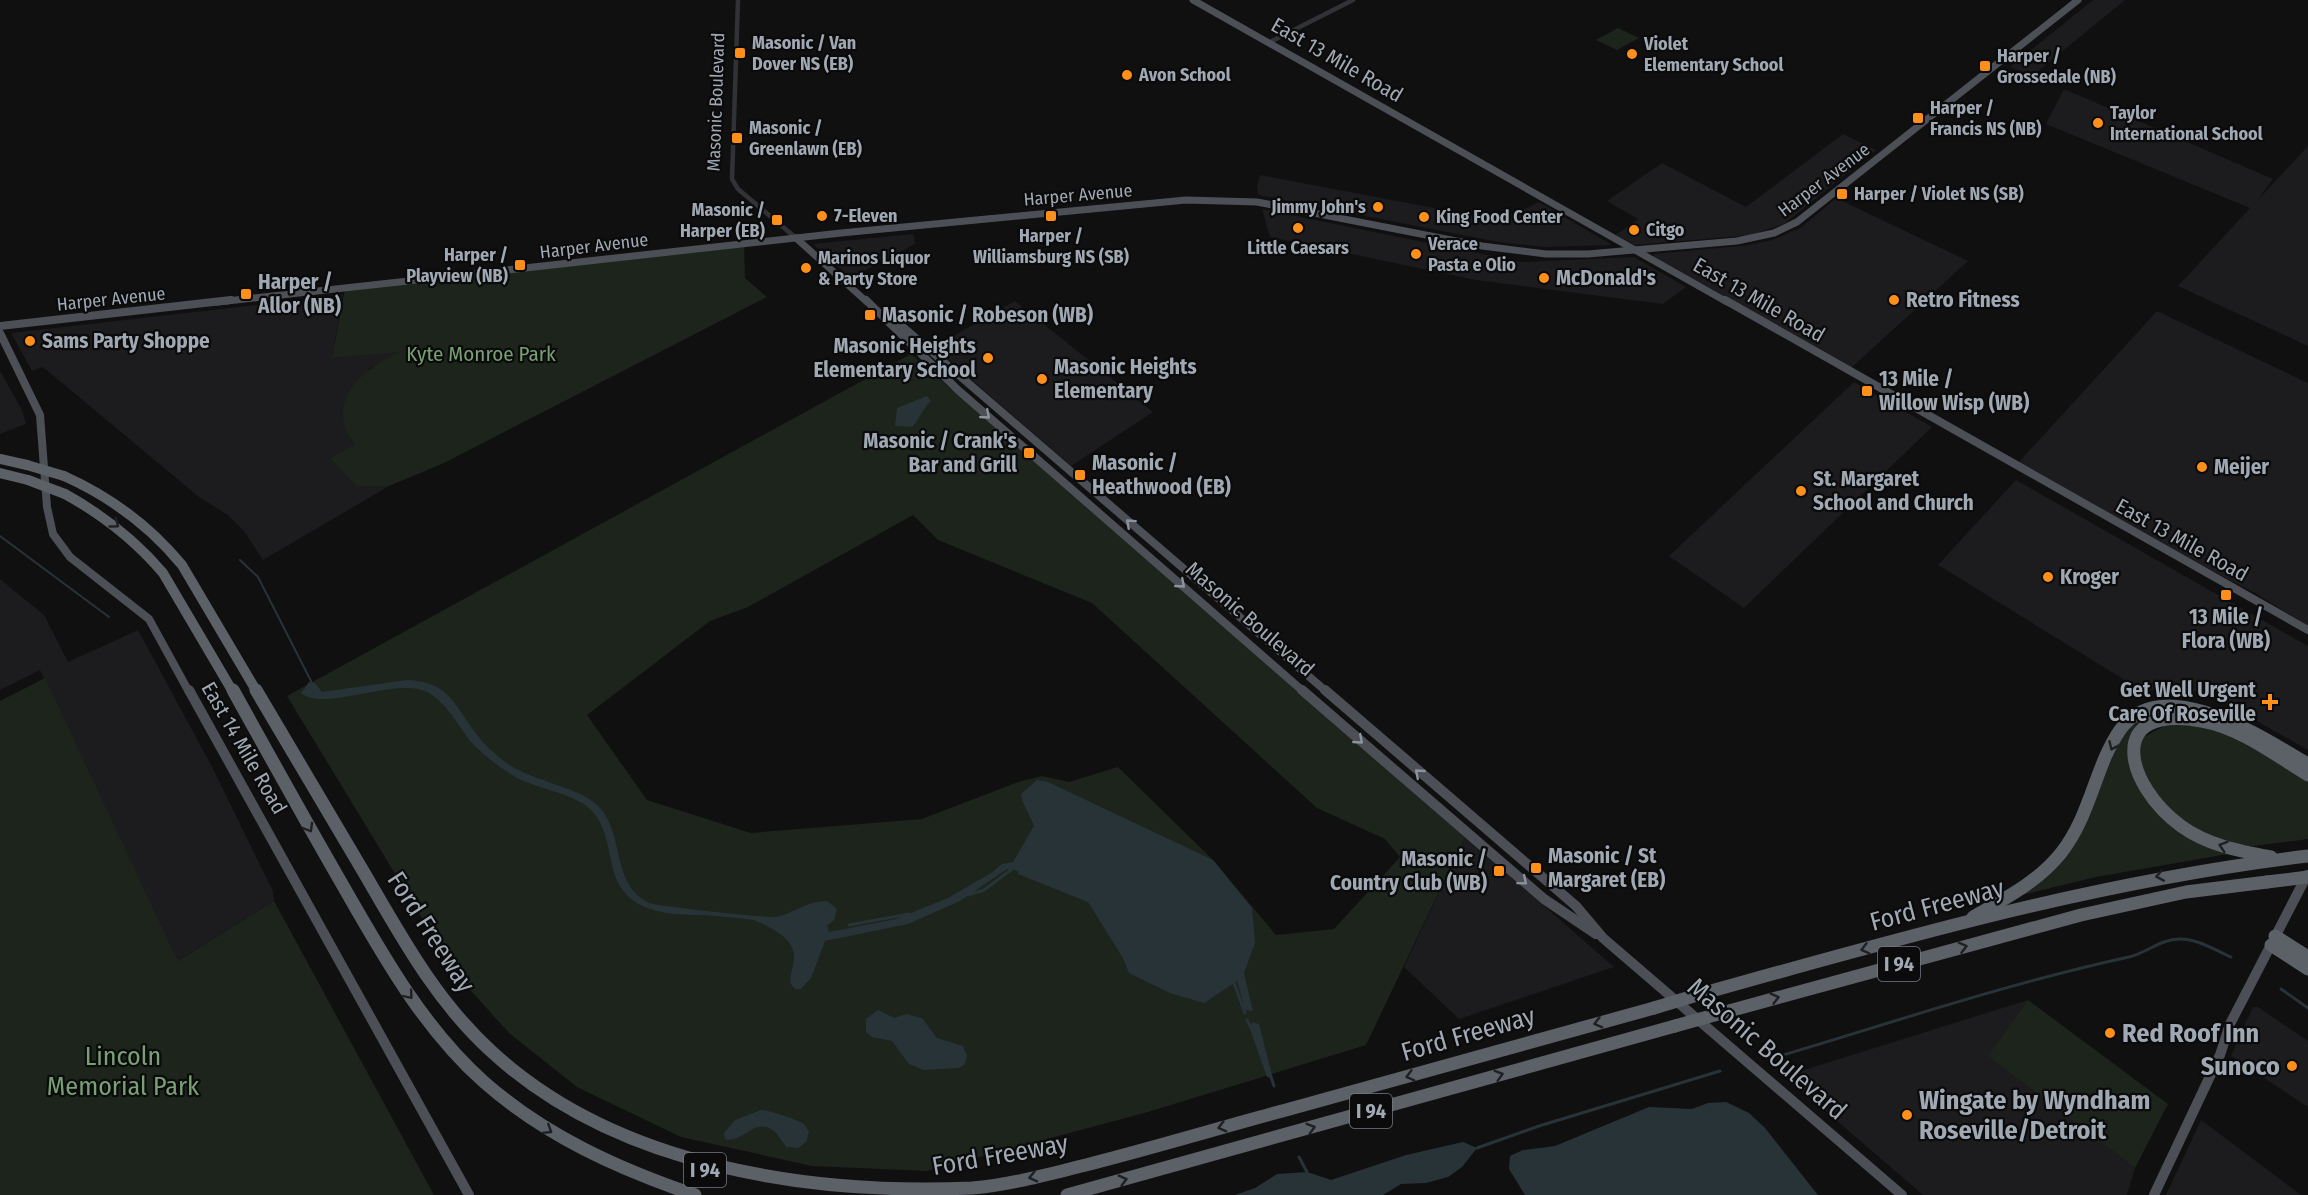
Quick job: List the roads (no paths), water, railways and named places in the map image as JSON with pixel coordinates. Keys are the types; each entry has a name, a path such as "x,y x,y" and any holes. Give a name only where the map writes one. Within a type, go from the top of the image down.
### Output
{"highway":[{"name":"Ford Freeway","path":"0,459 64,476 108,498 138,518 182,565 419,966 464,1023 494,1054 533,1087 570,1112 622,1140 683,1164 751,1182 841,1193 936,1192 1001,1184 1134,1152 1962,923 2128,882 2308,856"},
{"name":"I 94","path":"0,473 28,480 65,494 95,510 124,531 163,573 398,981 463,1061 509,1102 551,1132 627,1171 695,1195"},
{"path":"1962,923 2034,880 2061,853 2074,833 2120,730 2135,715 2151,709 2170,706 2210,713 2238,724 2308,764"},
{"path":"2280,859 2215,844 2173,820 2150,798 2137,777 2132,762 2134,740 2144,728 2158,721 2180,718 2202,721 2241,735 2308,775"},
{"name":"Ford Freeway","path":"1067,1195 2081,915 2186,892 2308,875"},
{"path":"2273,941 2308,957"},
{"path":"2273,941 2308,969"}],"main road":[{"name":"East 13 Mile Road","path":"1193,0 2308,630"},
{"name":"Harper Avenue","path":"0,326 796,238 1132,204 1228,199 1273,204 1519,252 1571,255 1750,239 1774,233 1794,224 2078,0"},
{"name":"Masonic Boulevard","path":"796,238 883,316 918,354 950,383 1333,718 1541,896 1566,916 1603,938"},
{"name":"Masonic Boulevard","path":"883,316 903,327 927,347 1576,906 1603,938 1902,1195"},
{"name":"East 14 Mile Road","path":"0,333 40,415 47,507 53,534 69,557 149,619 469,1195"},
{"path":"918,354 927,347"},
{"path":"940,374 944,363"},
{"path":"950,383 958,386 969,384"},
{"path":"1008,433 1020,433 1054,457"},
{"path":"1063,482 1068,476 1084,489 1091,489"},
{"path":"1128,539 1154,556 1159,556 1162,551"},
{"path":"1265,658 1265,647 1269,643"},
{"path":"1333,718 1346,722 1352,718 1353,714"},
{"path":"1434,805 1438,802 1451,805 1479,828 1492,835"},
{"path":"2154,1195 2220,1055 2230,1024 2308,875"},
{"path":"1541,896 1550,892 1550,885"}],"street":[{"name":"Masonic Boulevard","path":"738,0 732,179 738,189 796,238"},
{"path":"1270,42 1353,0"}],"waterway":[{"path":"0,536 109,617"},
{"path":"240,560 258,577 312,683"},
{"path":"968,895 984,890 1012,869"},
{"path":"849,925 909,914"},
{"path":"1773,1058 1995,991 2136,955 2173,940 2193,941 2231,957"},
{"path":"1234,983 1245,1013"},
{"path":"2281,989 2308,1008"},
{"path":"1247,1020 1252,1030"},
{"path":"1477,1148 1539,1126 1720,1071"},
{"path":"1271,1077 1274,1086"},
{"path":"1299,1157 1307,1172"}],"place":[{"name":"Masonic / Van Dover NS (EB)","path":"740,53"},
{"name":"Violet Elementary School","path":"1632,54"},
{"name":"Harper / Grossedale (NB)","path":"1985,66"},
{"name":"Avon School","path":"1127,75"},
{"name":"Harper / Francis NS (NB)","path":"1918,118"},
{"name":"Taylor International School","path":"2098,123"},
{"name":"Masonic / Greenlawn (EB)","path":"737,138"},
{"name":"Harper / Violet NS (SB)","path":"1842,194"},
{"name":"Jimmy John's","path":"1378,207"},
{"name":"7-Eleven","path":"822,216"},
{"name":"Harper / Williamsburg NS (SB)","path":"1051,216"},
{"name":"King Food Center","path":"1424,217"},
{"name":"Masonic / Harper (EB)","path":"777,220"},
{"name":"Little Caesars","path":"1298,228"},
{"name":"Citgo","path":"1634,230"},
{"name":"Verace Pasta e Olio","path":"1416,254"},
{"name":"Harper / Playview (NB)","path":"520,265"},
{"name":"Marinos Liquor & Party Store","path":"806,268"},
{"name":"McDonald's","path":"1544,278"},
{"name":"Harper / Allor (NB)","path":"246,294"},
{"name":"Retro Fitness","path":"1894,300"},
{"name":"Masonic / Robeson (WB)","path":"870,315"},
{"name":"Sams Party Shoppe","path":"30,341"},
{"name":"Masonic Heights Elementary School","path":"988,358"},
{"name":"Masonic Heights Elementary","path":"1042,379"},
{"name":"13 Mile / Willow Wisp (WB)","path":"1867,391"},
{"name":"Masonic / Crank's Bar and Grill","path":"1029,453"},
{"name":"Meijer","path":"2202,467"},
{"name":"Masonic / Heathwood (EB)","path":"1080,475"},
{"name":"St. Margaret School and Church","path":"1801,491"},
{"name":"Kroger","path":"2048,577"},
{"name":"13 Mile / Flora (WB)","path":"2226,595"},
{"name":"Get Well Urgent Care Of Roseville","path":"2270,702"},
{"name":"Masonic / St Margaret (EB)","path":"1536,868"},
{"name":"Masonic / Country Club (WB)","path":"1499,871"},
{"name":"Red Roof Inn","path":"2110,1033"},
{"name":"Sunoco","path":"2292,1066"},
{"name":"Wingate by Wyndham Roseville/Detroit","path":"1907,1115"}],"park label":[{"name":"Kyte Monroe Park","path":"481,354"},
{"name":"Lincoln Memorial Park","path":"123,1071"}]}
